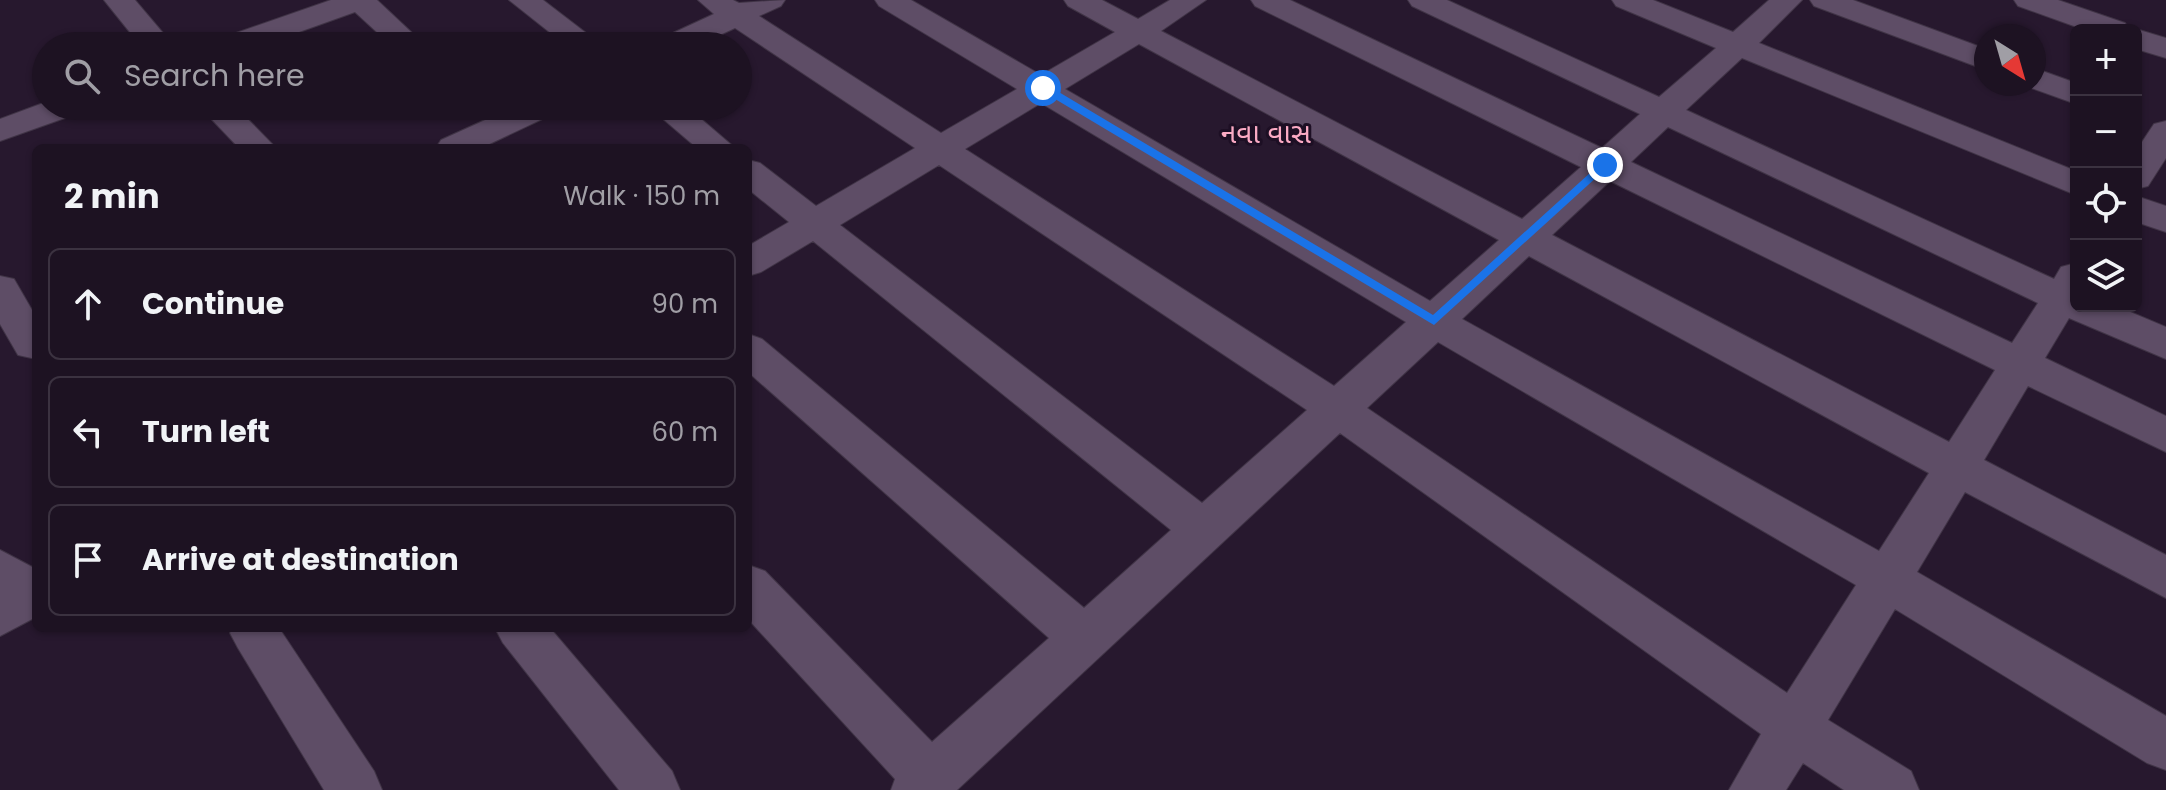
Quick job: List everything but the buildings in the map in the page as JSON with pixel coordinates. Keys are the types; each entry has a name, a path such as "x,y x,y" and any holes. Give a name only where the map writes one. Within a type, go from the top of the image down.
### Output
{"street":[{"path":"119,0 146,32"},
{"path":"270,32 360,0 395,32"},
{"path":"524,0 568,32"},
{"path":"691,32 725,8 770,0"},
{"path":"890,0 1434,321 1887,579 2166,745"},
{"path":"1079,0 2166,578"},
{"path":"752,261 1191,0"},
{"path":"1266,0 2166,435"},
{"path":"1423,0 1661,114 2070,295"},
{"path":"1627,0 2070,182"},
{"path":"752,590 924,784 1787,0"},
{"path":"1825,0 1974,56"},
{"path":"2029,0 2097,24"},
{"path":"725,8 1337,409 1795,728 1892,790"},
{"path":"2142,40 2166,49"},
{"path":"2046,83 2070,92"},
{"path":"0,131 32,119"},
{"path":"2142,119 2166,129 2142,168"},
{"path":"230,120 255,144"},
{"path":"457,144 484,120"},
{"path":"683,120 713,144"},
{"path":"752,174 1204,530"},
{"path":"2142,210 2166,220"},
{"path":"0,289 23,349"},
{"path":"1756,790 2021,364 2070,300"},
{"path":"2104,312 2166,344"},
{"path":"752,352 1085,639"},
{"path":"0,570 32,593 0,615"},
{"path":"523,632 653,790"},
{"path":"255,633 355,790"}],"district":[{"name":"નવા વાસ","path":"1266,133"}],"route":[{"path":"1043,88 1434,321 1605,165"}]}
